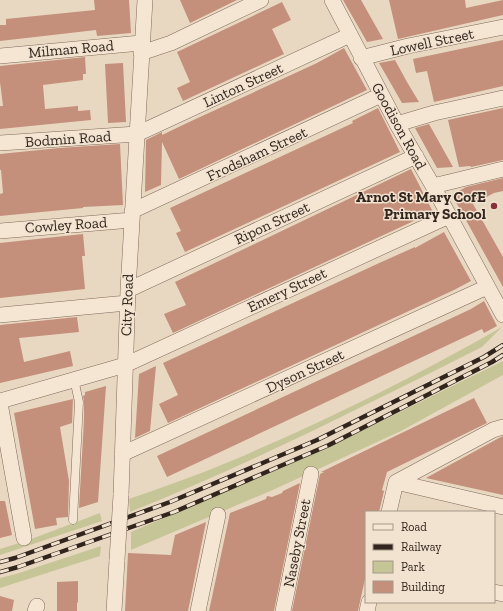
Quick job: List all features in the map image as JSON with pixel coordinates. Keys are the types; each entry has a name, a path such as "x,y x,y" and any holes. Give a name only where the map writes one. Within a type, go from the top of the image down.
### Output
{"street":[{"name":"City Road","path":"114,611 121,494 127,296 145,0"},
{"name":"Milman Road","path":"0,56 141,48 171,43 261,0"},
{"name":"Goodison Road","path":"332,0 361,58 503,315"},
{"name":"Lowell Street","path":"361,58 408,46 503,27"},
{"name":"Linton Street","path":"136,134 350,35"},
{"name":"Frodsham Street","path":"132,216 382,95"},
{"path":"397,124 434,113 503,98"},
{"name":"Bodmin Road","path":"0,143 136,134"},
{"name":"Ripon Street","path":"0,315 127,296 416,156"},
{"path":"433,186 503,168"},
{"name":"Cowley Road","path":"0,230 132,216"},
{"name":"Emery Street","path":"0,402 125,365 449,216"},
{"name":"Dyson Street","path":"122,454 487,287"},
{"path":"0,402 24,538"},
{"path":"389,511 396,482 493,430 503,427"},
{"name":"Naseby Street","path":"283,611 311,474"},
{"path":"396,482 503,507"},
{"path":"198,611 218,515"}],"lane":[{"path":"73,520 79,402 74,379"}],"green space":[{"path":"502,327 482,347 264,454 175,494 130,512 129,499 219,466 300,431 402,381"},
{"path":"503,361 503,375 401,431 275,489 131,550 131,532 325,449"},
{"path":"100,513 102,521 0,555 0,549 26,541"},
{"path":"101,546 100,556 0,588 0,578"}],"building":[{"path":"94,0 129,0 131,33 97,36 96,30 0,41 0,25 6,25 6,19 95,10"},
{"path":"180,0 237,0 190,23"},
{"path":"343,0 361,0 383,39 367,42"},
{"path":"389,0 465,0 466,8 503,0 503,15 398,39"},
{"path":"282,2 291,20 272,29 284,54 183,101 177,88 190,82 177,52"},
{"path":"503,40 503,86 434,102 427,71 416,73 413,59"},
{"path":"344,48 367,90 179,179 162,142 161,185 145,192 146,140 162,132 162,135 317,63"},
{"path":"85,57 86,74 83,74 83,80 43,85 45,109 78,106 78,111 90,110 91,120 0,129 0,106 3,106 0,66"},
{"path":"395,60 419,102 402,103 379,63"},
{"path":"123,63 126,122 108,123 105,64"},
{"path":"378,108 400,152 185,252 176,233 181,231 170,208 353,123 352,121"},
{"path":"503,108 503,160 471,167 459,167 448,120"},
{"path":"429,124 453,167 437,168 415,128"},
{"path":"120,144 123,205 83,207 0,216 0,194 3,193 0,170 0,154"},
{"path":"411,169 433,212 173,333 164,314 186,305 175,282"},
{"path":"503,178 503,191 494,193 473,204 503,257 503,287 452,195 466,187"},
{"path":"444,232 471,281 168,423 159,404 178,395 163,363 377,264 415,248"},
{"path":"83,234 85,256 82,256 85,289 0,298 0,243"},
{"path":"484,301 497,326 484,333 482,329 167,477 157,456 471,309"},
{"path":"77,317 79,332 19,338 24,362 70,351 73,366 0,383 0,325"},
{"path":"156,366 150,431 135,438 139,374"},
{"path":"106,386 98,502 79,508 84,420 83,396 85,395 85,392"},
{"path":"474,398 487,423 387,472 382,490 384,491 379,511 365,511 365,579 358,611 292,611 320,474 324,472 321,472"},
{"path":"73,399 72,423 60,427 69,481 68,517 56,518 57,525 35,529 14,413"},
{"path":"503,436 503,495 426,478 499,438"},
{"path":"300,483 274,611 209,611 230,513 266,499 267,496 272,497 282,493 283,491"},
{"path":"0,501 5,501 12,535 0,538"},
{"path":"206,522 188,611 125,611 128,553 171,555 175,535"},
{"path":"78,581 77,611 57,611 57,582"},
{"path":"0,596 14,600 12,611 0,611"}],"railway":[{"path":"0,562 15,558 170,502 317,440 484,357 503,345"},
{"path":"0,572 174,512 329,445 503,355"}],"place":[{"name":"Arnot St Mary CofE Primary School","path":"494,206"}]}
